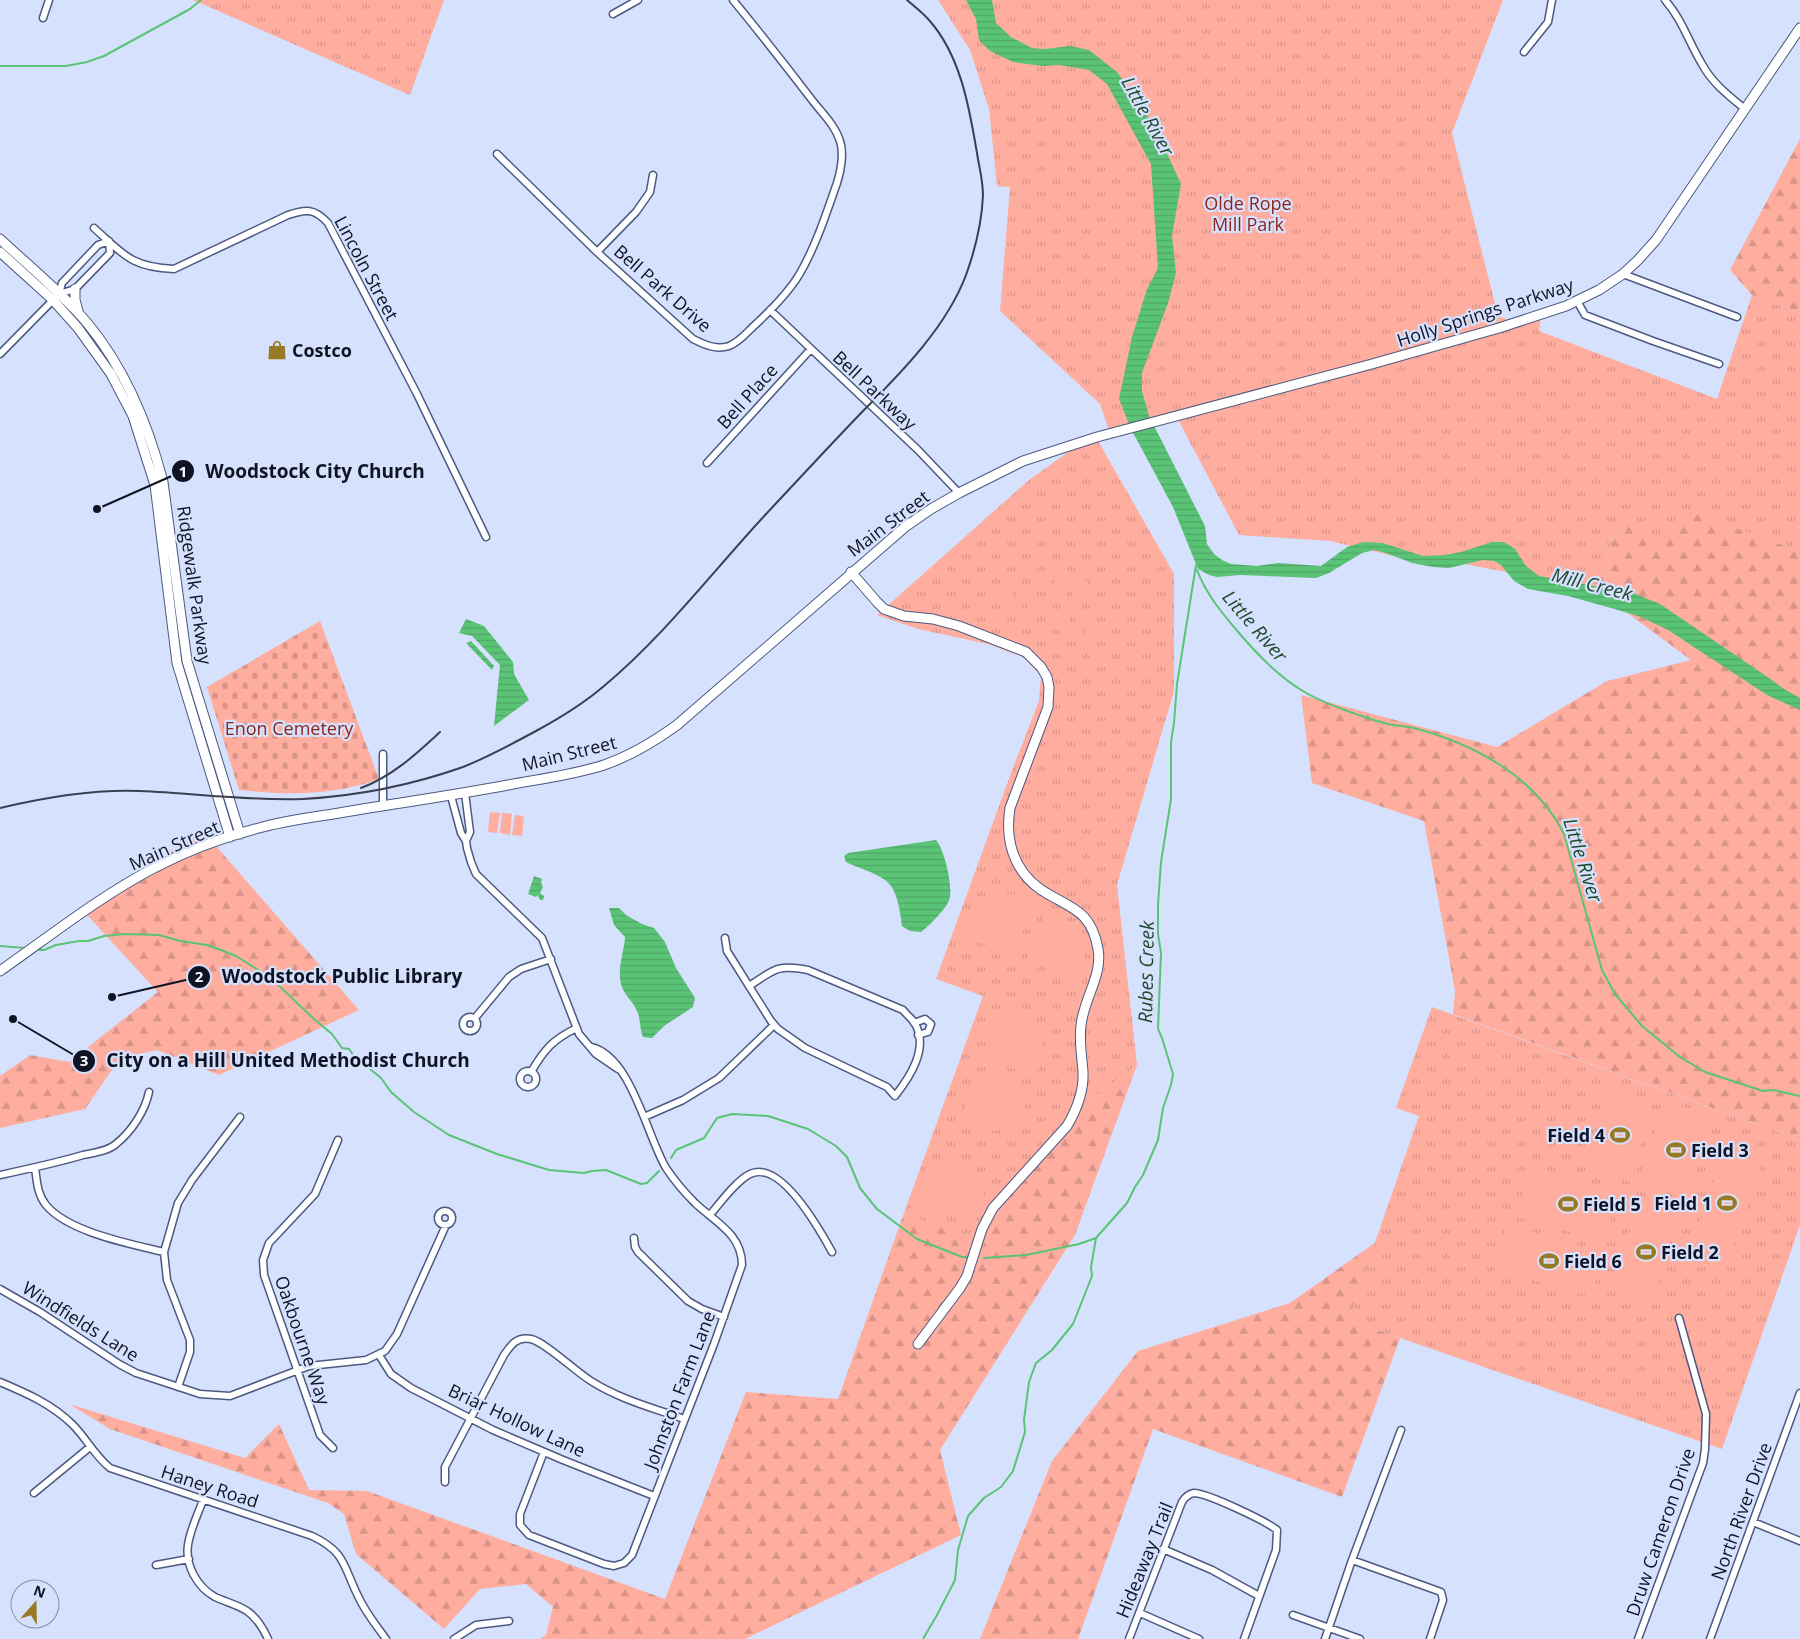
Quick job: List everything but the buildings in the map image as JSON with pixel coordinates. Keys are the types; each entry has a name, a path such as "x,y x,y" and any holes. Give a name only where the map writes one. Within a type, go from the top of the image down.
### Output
{"main road":[{"name":"Holly Springs Parkway","path":"1203,410 1499,328 1577,301 1599,290 1623,274 1647,251 1666,227 1800,28"},
{"name":"Ridgewalk Parkway","path":"0,239 56,297 111,374 134,416 155,485 177,663 230,837"},
{"name":"Ridgewalk Parkway","path":"0,252 79,314 110,354 141,411 156,455 167,508 183,637 188,661 240,834"},
{"path":"75,289 75,300 79,314"},
{"name":"Main Street","path":"0,971 96,904 153,869 192,851 230,837 278,823 383,805 451,796 562,775 604,765 626,756 677,725 851,572 905,527 931,509 1023,461 1097,437 1203,410"},
{"path":"851,572 877,602 889,611 904,616 933,619 959,626 1026,652 1041,667 1047,677 1049,687 1048,707 1010,808 1008,823 1009,841 1016,862 1027,878 1040,889 1081,912 1090,926 1098,950 1098,969 1085,1005 1080,1026 1082,1084 1075,1112 1066,1126 990,1213 982,1229 967,1276 918,1344"}],"street":[{"path":"613,14 638,0"},
{"name":"Bell Park Drive","path":"497,154 597,252 693,339 708,346 718,348 730,346 770,310 798,277 814,246 840,176 841,142 834,127 782,59 733,0"},
{"path":"1524,52 1548,22 1552,0"},
{"path":"1665,0 1677,15 1709,75 1730,98 1745,109"},
{"path":"43,18 47,1"},
{"path":"597,252 636,212 650,192 653,175"},
{"name":"Lincoln Street","path":"94,228 122,254 136,262 174,269 288,215 302,210 321,215 328,223 417,394 486,537"},
{"path":"0,354 56,297 62,284 98,245 109,241 110,253 75,289 56,297"},
{"path":"1623,274 1737,317"},
{"path":"1577,301 1585,315 1719,364"},
{"name":"Bell Parkway","path":"770,310 810,350 918,450 959,493"},
{"name":"Bell Place","path":"707,463 810,350"},
{"path":"383,754 383,805"},
{"name":"Johnston Farm Lane","path":"465,793 470,832 466,841"},
{"name":"Johnston Farm Lane","path":"451,796 461,833 466,841 470,862 476,874 480,880 538,933 546,945 579,1034 596,1054 619,1070 634,1092 655,1146 670,1174 696,1203 730,1232 742,1256 740,1273 724,1317 632,1555 624,1563 614,1566 569,1552 529,1535 520,1525 520,1514 544,1452"},
{"path":"725,938 727,951 749,986 774,1024 805,1048 887,1087 895,1096 915,1064 919,1050 918,1035 914,1023 903,1010 808,970 791,967 776,968 749,986"},
{"path":"474,1018 509,977 521,969 551,959"},
{"path":"914,1023 925,1019 931,1024 928,1032 918,1035"},
{"path":"644,1117 683,1100 719,1078 774,1024"},
{"path":"531,1072 547,1048 567,1032 577,1028"},
{"path":"0,1175 35,1168 115,1145 146,1107 149,1092"},
{"path":"178,1387 190,1352 190,1340 166,1280 164,1252 178,1203 192,1180 240,1117"},
{"name":"Oakbourne Way","path":"333,1448 320,1435 264,1275 263,1260 269,1243 315,1194 338,1140"},
{"path":"35,1168 38,1189 45,1204 56,1215 109,1238 164,1252"},
{"path":"710,1215 745,1177 754,1172 765,1173 780,1182 806,1208 832,1252"},
{"path":"379,1355 390,1346 397,1334 446,1225"},
{"path":"634,1238 635,1247 638,1252 684,1297 697,1306 724,1317"},
{"name":"Windfields Lane","path":"0,1289 136,1373 200,1394 230,1396 297,1370 320,1364 366,1360 379,1355"},
{"name":"Druw Cameron Drive","path":"1638,1639 1703,1463 1706,1449 1706,1414 1678,1318"},
{"path":"446,1482 445,1467 504,1355 513,1342 521,1338 539,1341 584,1377 612,1393 684,1419"},
{"name":"Briar Hollow Lane","path":"379,1355 385,1367 399,1381 494,1430 654,1496"},
{"name":"Haney Road","path":"0,1382 56,1409 74,1426 102,1462 110,1468 325,1542 342,1559 358,1596 386,1639"},
{"name":"North River Drive","path":"1710,1639 1800,1393"},
{"path":"1325,1639 1352,1560 1401,1430"},
{"path":"34,1493 90,1447"},
{"name":"Hideaway Trail","path":"1129,1639 1182,1502 1186,1496 1192,1493 1200,1494 1253,1516 1277,1530 1276,1550 1244,1639"},
{"path":"202,1500 188,1543 189,1559 196,1579 204,1589 215,1597 246,1611 256,1619 268,1639"},
{"path":"1753,1522 1800,1541"},
{"path":"1164,1550 1212,1570 1259,1596"},
{"path":"156,1565 189,1559"},
{"path":"1352,1560 1441,1592 1443,1600 1430,1639"},
{"path":"1140,1613 1200,1639"},
{"path":"1293,1615 1360,1639"},
{"path":"454,1639 476,1625 508,1621"}],"green space":[{"path":"193,0 444,0 410,95"},
{"name":"Olde Rope Mill Park","path":"938,0 1503,0 1452,133 1498,316 1519,324 1541,317 1539,331 1717,399 1752,295 1800,313 1800,525 1792,548 1682,509 1670,539 1620,521 1595,589 1459,563 1445,568 1330,541 1239,535 1174,412 1109,430 1100,404 1000,311 1010,187 997,186 989,109 970,50"},
{"path":"1800,139 1800,313 1752,295 1730,270"},
{"path":"1094,434 1174,574 1174,691 1117,885 1137,1065 1072,1115 1005,1198 984,1245 904,1213 983,996 936,979 1039,701 1041,676 1023,657 988,644 918,629 877,615 1029,480"},
{"path":"1682,508 1792,548 1800,525 1800,1140 1453,1014 1455,991 1424,821 1312,783 1301,695 1497,747 1607,681 1691,660 1595,589 1620,521"},
{"path":"1050,561 1058,565 1048,582 1041,578"},
{"path":"1062,568 1070,572 1060,589 1052,585"},
{"path":"1081,577 1088,582 1079,599 1071,594"},
{"path":"1011,580 1018,585 1009,602 1001,597"},
{"path":"1092,584 1100,588 1090,605 1083,601"},
{"path":"1022,587 1030,591 1020,608 1013,604"},
{"path":"1035,594 1043,599 1033,616 1025,611"},
{"path":"1065,612 1072,616 1063,633 1055,629"},
{"path":"1076,618 1084,623 1074,640 1067,635"},
{"name":"Enon Cemetery","path":"320,621 379,779 344,789 309,793 239,790 207,687"},
{"path":"1089,625 1097,630 1087,647 1079,643"},
{"path":"490,812 500,813 497,833 488,832"},
{"path":"502,813 512,814 510,835 500,833"},
{"path":"515,815 524,816 522,836 512,835"},
{"path":"201,829 359,1010 219,1075 157,1050 120,1058 85,1109 0,1128 0,1076 30,1055 69,1062 158,992 87,915"},
{"path":"999,893 1023,896 1032,900 1014,956 960,935 970,914 978,904"},
{"path":"1048,908 1067,919 1080,935 1085,955 1081,977 1027,959"},
{"path":"1002,1004 1025,1014 1033,1021 1038,1030 1042,1052 1036,1075 984,1059 983,1054"},
{"path":"1432,1007 1800,1140 1800,1225 1722,1449 1348,1320 1419,1116 1396,1108"},
{"path":"1137,1065 1075,1235 940,1450 961,1535 745,1639 540,1639 546,1635 553,1607 526,1584 480,1589 444,1629 356,1554 344,1514 328,1503 110,1429 69,1404 245,1458 279,1424 309,1490 367,1491 665,1599 746,1392 838,1399 904,1213 984,1244 1005,1198 1072,1115"},
{"path":"980,1072 1030,1092 1020,1114 1004,1128 983,1132 959,1124 976,1075"},
{"name":"Field 4","path":"1609,1088 1653,1101 1631,1182 1586,1169"},
{"name":"Field 3","path":"1663,1101 1713,1115 1688,1199 1639,1184"},
{"name":"Field 1","path":"1723,1153 1761,1165 1731,1254 1694,1240"},
{"path":"946,1156 989,1186 973,1206 964,1213 955,1216 934,1214 911,1202 941,1157"},
{"name":"Field 5","path":"1531,1166 1619,1192 1604,1242 1516,1216"},
{"name":"Field 2","path":"1638,1201 1678,1212 1653,1303 1613,1291"},
{"name":"Field 6","path":"1506,1225 1603,1252 1591,1296 1494,1270"},
{"path":"1376,1242 1348,1320 1400,1338 1342,1497 1153,1429 1078,1639 980,1639 1052,1461 1138,1351 1290,1303"}],"shaded area":[{"path":"966,0 992,0 996,23 1011,37 1032,48 1044,49 1070,46 1089,50 1117,72 1139,102 1158,134 1181,184 1172,236 1176,273 1168,303 1142,373 1142,391 1149,416 1205,526 1207,544 1214,554 1231,564 1257,566 1278,563 1321,566 1347,547 1363,542 1383,543 1423,556 1445,555 1492,542 1504,542 1515,549 1526,566 1539,576 1633,593 1660,604 1800,698 1800,710 1767,695 1668,630 1641,617 1618,610 1568,596 1528,589 1514,581 1501,565 1494,561 1483,560 1449,568 1433,567 1412,563 1374,550 1362,553 1329,573 1316,578 1240,575 1217,577 1198,569 1173,507 1131,429 1119,399 1132,337 1147,289 1158,268 1151,164 1107,84 1089,70 1059,65 1043,66 1013,62 990,51 979,40 976,19"},
{"path":"466,619 484,626 513,662 514,674 529,700 494,726 500,665 472,636 459,633"},
{"path":"471,641 494,666 492,670 466,643"},
{"path":"936,840 942,851 947,869 950,887 949,900 941,912 924,930 921,932 910,931 902,926 898,901 889,884 876,875 846,862 844,856 848,853"},
{"path":"534,876 542,879 543,887 540,893 544,896 543,900 540,900 538,895 536,897 528,894"},
{"path":"609,908 619,908 626,915 654,928 665,942 676,968 695,998 693,1007 664,1026 652,1038 643,1037 638,1013 622,988 620,966 625,937 614,925"}],"waterway":[{"path":"0,66 66,66 87,62 104,56 190,9 201,0"},
{"name":"Rubes Creek","path":"923,1639 955,1580 958,1550 968,1516 984,1498 1001,1487 1013,1471 1025,1432 1024,1420 1029,1382 1036,1363 1052,1350 1073,1324 1092,1276 1091,1267 1096,1238 1127,1203 1143,1175 1158,1140 1163,1108 1173,1074 1158,1029 1161,953 1158,934 1158,905 1161,862 1171,799 1171,742 1177,684 1196,565 1198,565"},
{"name":"Little River","path":"1197,570 1210,595 1233,626 1269,665 1294,685 1311,696 1356,714 1388,724 1414,728 1459,743 1501,765 1520,779 1552,813 1564,834 1602,970 1615,994 1642,1026 1680,1057 1705,1072 1763,1091 1773,1090 1800,1096"},
{"path":"39,950 56,945 88,941 104,936 125,934 159,935 180,941 207,945 236,956 271,978 332,1034 342,1048 349,1049 354,1056 381,1078 391,1092 414,1112 449,1135 497,1154 549,1170 584,1173 606,1170 641,1184 647,1183 659,1171"},
{"path":"0,946 26,948"},
{"path":"671,1158 676,1150 704,1138 717,1118 732,1114 768,1116 808,1129 836,1146 847,1157 860,1188 877,1209 917,1239 962,1257 967,1257"},
{"path":"984,1258 1026,1255 1079,1244 1096,1238"}],"railway":[{"path":"0,808 52,797 105,791 140,791 283,799 303,799 364,792 404,784 463,767 491,755 554,721 596,693 648,646 767,513 908,364 935,330 958,294 978,236 983,195 972,123 963,86 949,51 927,17 907,0"},
{"path":"361,788 394,771 440,732"}],"place":[{"name":"Costco","path":"277,350"},
{"name":"Woodstock City Church","path":"97,509"},
{"name":"Woodstock Public Library","path":"112,997"},
{"name":"City on a Hill United Methodist Church","path":"13,1019"},
{"name":"Field 4","path":"1620,1135"},
{"name":"Field 3","path":"1676,1150"},
{"name":"Field 1","path":"1727,1203"},
{"name":"Field 5","path":"1568,1204"},
{"name":"Field 2","path":"1646,1252"},
{"name":"Field 6","path":"1549,1261"}],"water label":[{"name":"Mill Creek","path":"1592,584"}]}
